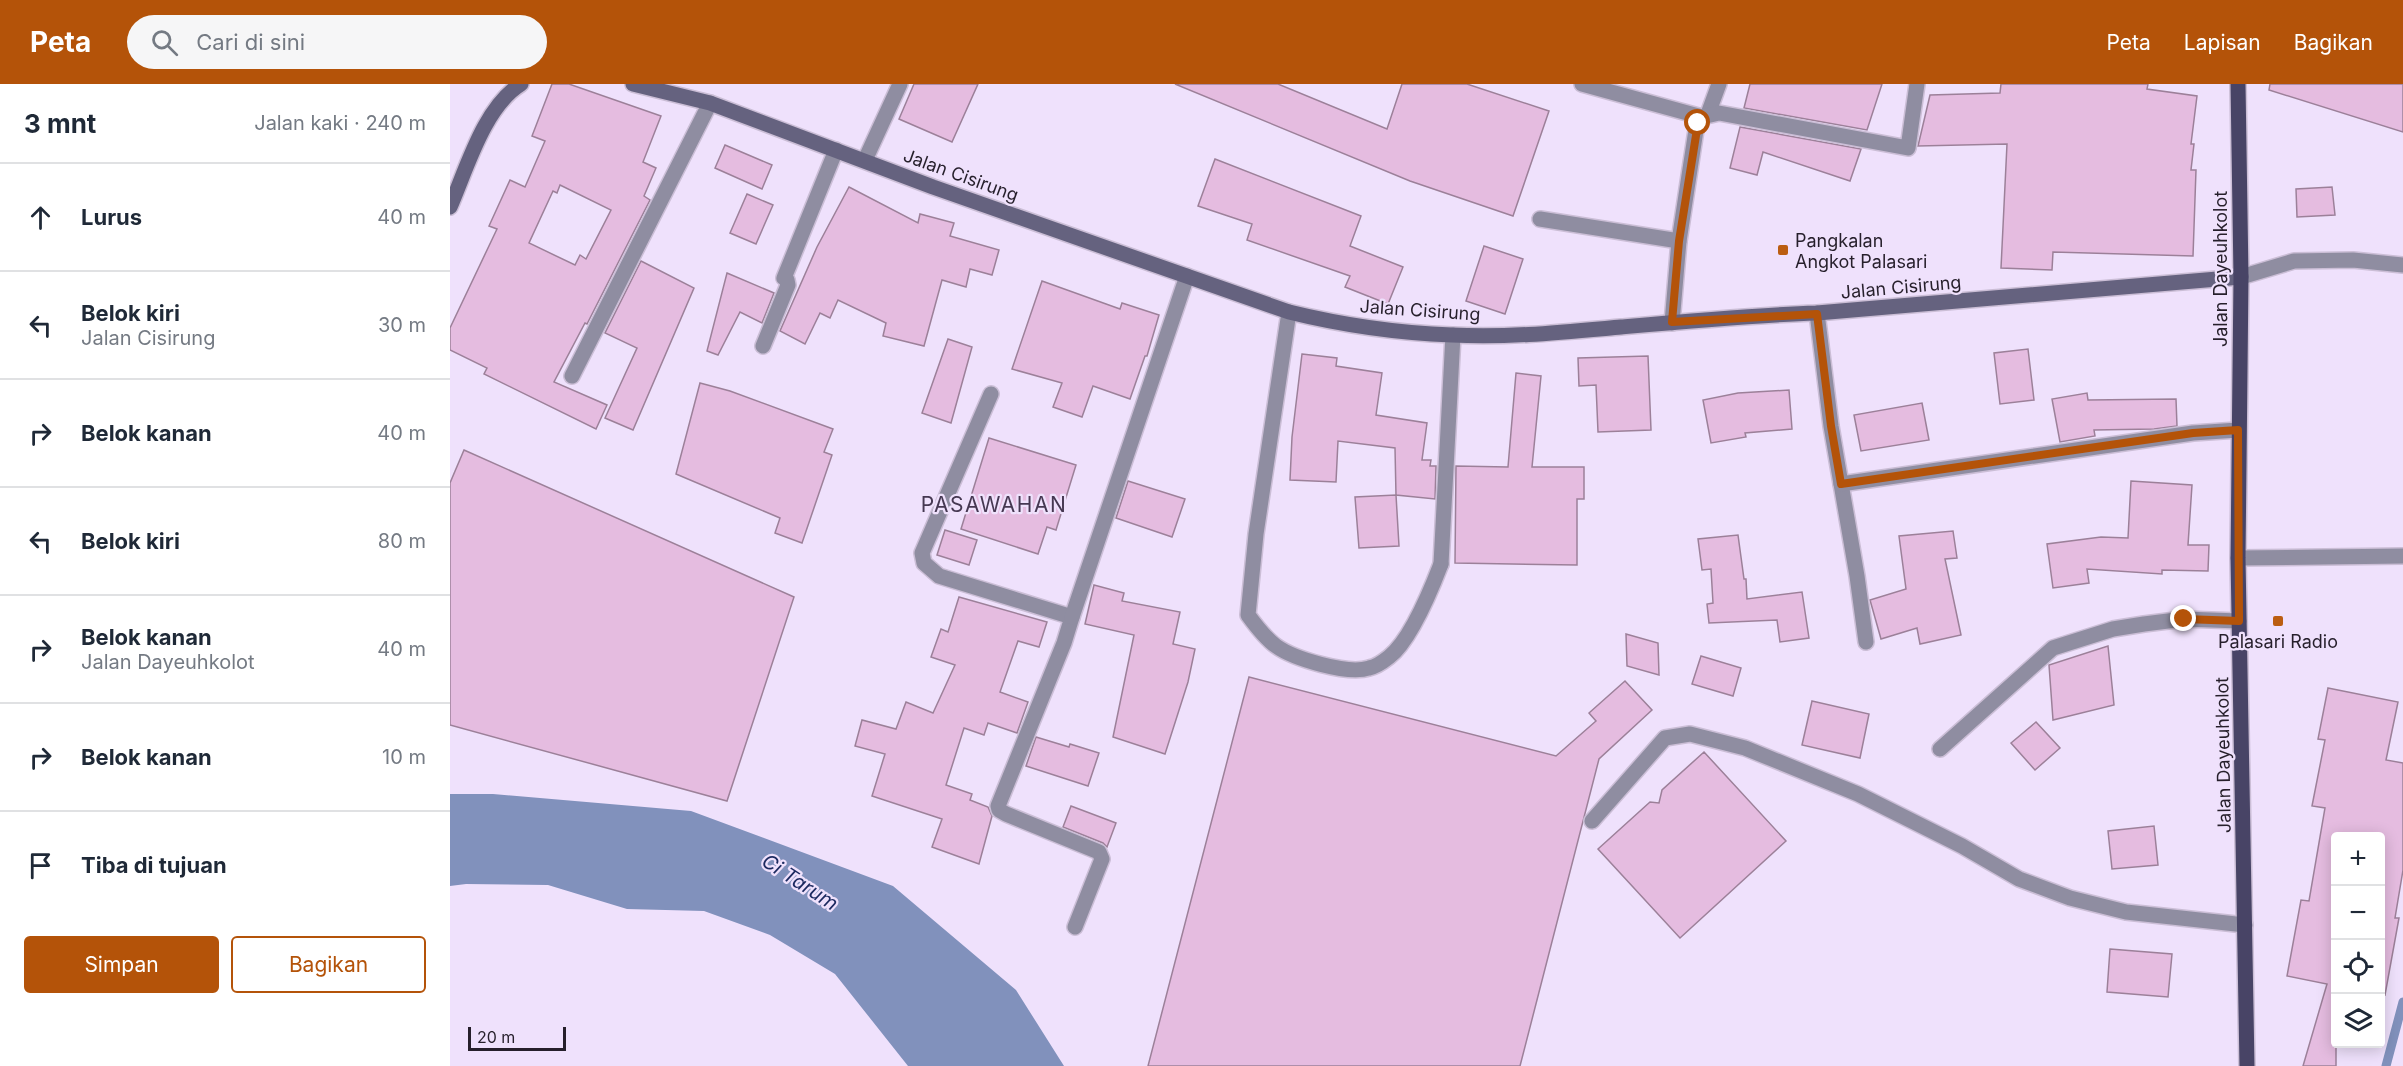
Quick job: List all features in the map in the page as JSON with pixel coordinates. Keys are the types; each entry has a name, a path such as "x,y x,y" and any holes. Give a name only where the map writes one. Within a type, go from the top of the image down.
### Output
{"main road":[{"path":"450,207 482,132 511,90 522,84"},
{"name":"Jalan Cisirung","path":"633,84 710,103 933,187 1289,312 1332,322 1453,335 1547,334 1672,322 1817,314 2241,277"},
{"name":"Jalan Dayeuhkolot","path":"2238,84 2241,277 2238,558 2247,1066"}],"street":[{"path":"865,160 900,84"},
{"path":"1582,84 1705,115 1719,113 1908,148 1917,84"},
{"path":"1672,322 1679,241 1696,130 1719,84"},
{"path":"572,376 710,103"},
{"path":"763,346 788,285 784,278 836,150"},
{"path":"1540,219 1679,241"},
{"path":"2241,277 2294,261 2353,260 2403,265"},
{"path":"1075,927 1102,859 1099,852 1006,814 999,810 998,806 1065,644 1186,276"},
{"path":"1289,312 1256,534 1248,615 1276,647 1311,663 1339,668 1368,669 1391,656 1426,603 1441,564 1453,335"},
{"path":"1817,314 1831,426 1866,642"},
{"path":"991,394 922,553 924,563 930,570 949,579 1072,617"},
{"path":"1841,484 2193,433 2238,430"},
{"path":"2238,558 2403,556"},
{"path":"1940,749 2053,648 2113,629 2144,624 2184,619 2239,621"},
{"path":"1592,821 1665,738 1690,734 1744,748 1858,794 1962,846 2019,879 2070,898 2126,912 2245,925"}],"water":[{"name":"Ci Tarum","path":"450,794 493,794 691,811 893,886 1016,990 1064,1066 908,1066 835,974 770,935 704,911 627,909 548,885 466,884 450,886"}],"building":[{"path":"552,84 569,84 661,116 643,162 656,168 644,196 650,200 587,324 585,323 554,382 607,405 596,429 484,374 487,368 450,350 450,328 497,229 489,226 510,180 525,187 545,141 532,136","holes":["560,185 611,210 586,259 580,255 575,265 529,243 553,191 557,193"]},
{"path":"914,84 978,84 952,142 899,119"},
{"path":"1175,84 1278,84 1387,129 1402,84 1467,84 1549,111 1513,216 1410,181"},
{"path":"1750,84 1882,84 1867,130 1744,108"},
{"path":"2001,84 2148,84 2147,89 2197,96 2191,144 2194,144 2191,170 2196,170 2193,256 2053,252 2052,270 2001,268 2007,144 1918,146 1930,95 2000,93"},
{"path":"2270,84 2403,84 2403,132 2269,90"},
{"path":"1740,127 1861,149 1850,181 1763,152 1757,175 1730,168"},
{"path":"725,145 772,165 762,189 715,168"},
{"path":"1215,159 1361,216 1350,246 1403,267 1388,304 1345,287 1350,276 1247,240 1252,224 1198,206"},
{"path":"849,187 918,223 920,214 954,223 950,236 999,250 992,275 970,269 966,287 942,280 924,346 883,336 886,323 838,300 830,318 820,313 805,344 780,331 817,247"},
{"path":"2332,187 2335,215 2297,217 2296,189"},
{"path":"747,194 773,205 756,244 730,233"},
{"path":"1484,246 1523,259 1505,314 1466,301"},
{"path":"641,261 694,288 633,430 605,418 637,348 605,333"},
{"path":"727,273 774,293 762,323 740,312 718,355 707,351"},
{"path":"1042,281 1120,309 1122,303 1159,315 1147,356 1145,356 1130,399 1093,386 1082,417 1053,407 1062,383 1012,369"},
{"path":"948,339 972,347 951,423 922,413"},
{"path":"2028,349 2034,400 2000,404 1994,353"},
{"path":"1302,354 1337,358 1336,366 1382,373 1376,415 1427,423 1422,460 1431,460 1430,466 1436,466 1435,499 1396,495 1395,448 1338,441 1336,482 1290,480 1292,437"},
{"path":"1648,356 1651,430 1598,432 1596,385 1579,386 1578,358"},
{"path":"1516,373 1541,376 1532,467 1584,467 1584,499 1577,499 1577,565 1455,563 1456,466 1508,467"},
{"path":"700,383 730,391 833,429 824,452 832,455 802,543 775,533 780,518 676,474"},
{"path":"1789,390 1792,429 1745,433 1746,437 1711,443 1703,400 1738,393"},
{"path":"2087,393 2088,400 2176,399 2177,426 2154,429 2094,430 2095,436 2060,442 2052,399"},
{"path":"1922,403 1929,440 1861,451 1854,415"},
{"path":"989,438 1076,465 1056,530 1047,527 1038,554 961,529"},
{"path":"464,450 794,597 727,801 450,725 450,483"},
{"path":"1128,481 1185,499 1172,537 1116,518"},
{"path":"2131,481 2192,485 2188,545 2209,545 2208,571 2162,570 2162,574 2087,569 2089,583 2053,588 2047,544 2101,537 2128,538"},
{"path":"1396,495 1399,546 1359,548 1355,497"},
{"path":"945,530 977,540 969,565 937,555"},
{"path":"1953,531 1957,558 1945,559 1961,635 1920,644 1917,628 1881,639 1870,600 1906,589 1899,536"},
{"path":"1738,535 1747,599 1802,592 1809,638 1780,642 1777,620 1709,623 1707,604 1713,603 1711,569 1702,570 1698,539"},
{"path":"1094,585 1124,593 1122,601 1180,612 1173,644 1195,649 1188,682 1165,754 1113,737 1134,635 1085,624"},
{"path":"959,597 1047,622 1039,647 1018,641 1000,692 1028,702 1017,733 988,723 984,735 964,728 946,785 972,794 970,800 988,807 992,816 979,864 932,847 942,819 872,796 885,754 855,746 862,720 896,729 906,702 933,713 955,665 931,657 941,629 948,632"},
{"path":"1626,634 1658,643 1659,675 1627,666"},
{"path":"2108,646 2114,705 2053,720 2049,665"},
{"path":"1701,656 1741,668 1733,696 1692,684"},
{"path":"1249,677 1556,756 1596,721 1589,713 1625,681 1652,710 1599,759 1520,1066 1148,1066"},
{"path":"2328,688 2398,702 2386,760 2403,763 2403,870 2395,918 2399,918 2385,995 2385,832 2331,832 2331,1048 2336,1048 2336,1066 2303,1066 2327,984 2287,976 2301,900 2309,901 2325,808 2312,806 2325,740 2318,739"},
{"path":"1812,701 1869,714 1860,758 1802,745"},
{"path":"2036,722 2060,748 2035,770 2011,743"},
{"path":"1036,737 1099,753 1088,786 1026,766"},
{"path":"1704,752 1786,841 1680,938 1598,849 1650,802 1659,803 1662,790"},
{"path":"1071,806 1116,823 1107,847 1103,843 1063,827"},
{"path":"2154,826 2158,865 2112,869 2108,831"},
{"path":"2110,949 2172,954 2168,997 2107,992"}],"waterway":[{"path":"2386,1066 2403,1002"}],"place":[{"name":"Pangkalan Angkot Palasari","path":"1783,250"},
{"name":"Palasari Radio","path":"2278,621"}],"district":[{"name":"PASAWAHAN","path":"994,504"}],"route":[{"path":"1698,123 1679,241 1672,322 1817,314 1841,484 2193,433 2238,430 2239,621 2184,619"}]}
